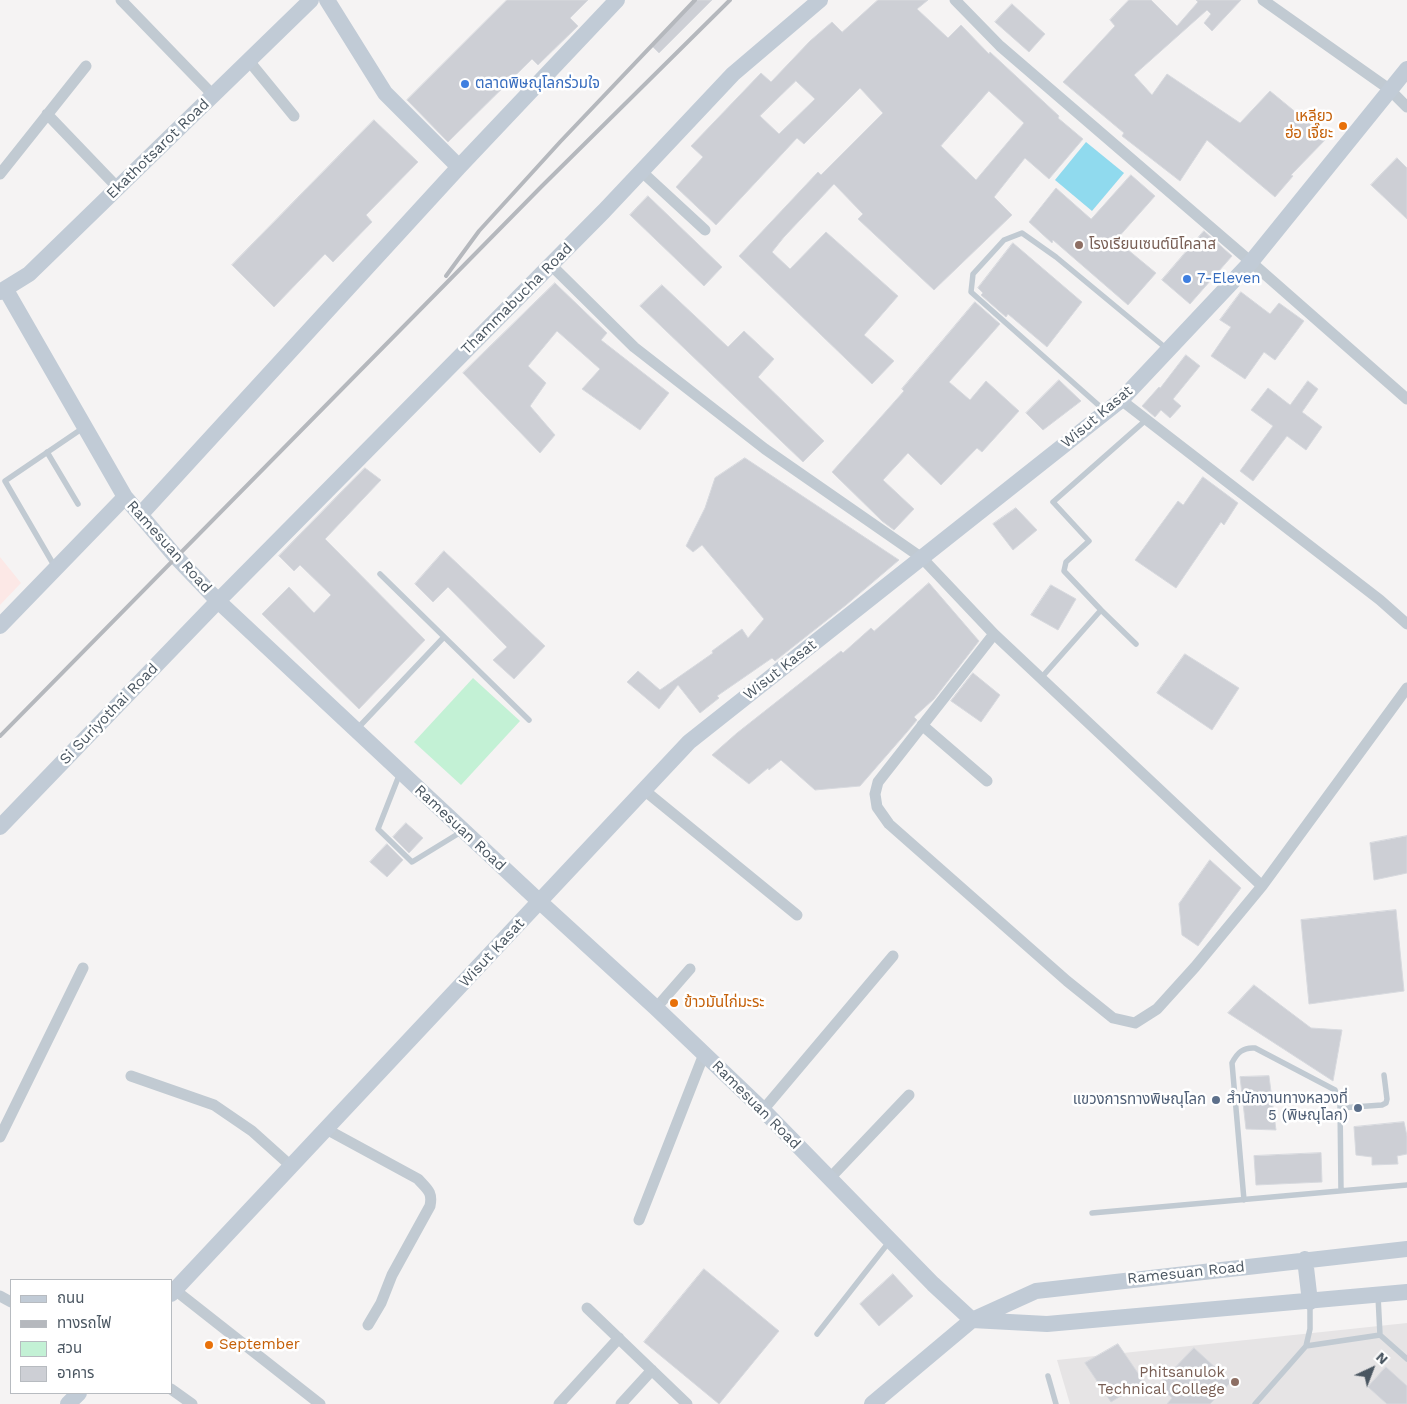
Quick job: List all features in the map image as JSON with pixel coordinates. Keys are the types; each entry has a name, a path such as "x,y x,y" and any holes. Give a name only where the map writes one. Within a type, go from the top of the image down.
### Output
{"main road":[{"name":"Ekathotsarot Road","path":"3,291 29,274 311,0"},
{"path":"328,0 384,93 459,167"},
{"path":"140,515 459,167 617,0"},
{"name":"Thammabucha Road","path":"218,601 551,265 733,74 820,0"},
{"name":"Wisut Kasat","path":"173,1292 689,742 1121,400 1252,262 1389,89 1407,69"},
{"name":"Ramesuan Road","path":"3,291 125,497 218,601 656,1008 763,1110 890,1240 972,1320 1036,1290 1407,1249"},
{"path":"0,626 125,497"},
{"name":"Si Suriyothai Road","path":"0,827 218,601"},
{"path":"1305,1259 1310,1302"},
{"path":"872,1404 972,1320 1047,1324 1407,1292"},
{"path":"68,1404 77,1394"}],"street":[{"path":"121,0 213,95"},
{"path":"955,0 1000,46 1407,398"},
{"path":"1263,0 1389,89 1407,107"},
{"path":"249,61 294,116"},
{"path":"0,174 86,66"},
{"path":"48,114 118,188"},
{"path":"641,171 705,230"},
{"path":"551,265 634,347 765,449 922,558 994,634 1262,886"},
{"path":"1121,400 1380,600 1407,624"},
{"path":"994,634 878,782 875,794 877,807 889,824 1067,981 1113,1018 1135,1024 1156,1009 1195,967 1262,886 1407,688"},
{"path":"922,725 987,781"},
{"path":"644,790 797,915"},
{"path":"763,1110 893,956"},
{"path":"0,1138 83,968"},
{"path":"656,1008 690,969"},
{"path":"639,1220 704,1054"},
{"path":"131,1076 214,1105 252,1131 292,1166"},
{"path":"830,1178 910,1096"},
{"path":"326,1129 418,1179 432,1196 430,1206 392,1275 381,1303 368,1325"},
{"path":"173,1292 320,1404"},
{"path":"588,1308 687,1404"},
{"path":"559,1404 619,1338"},
{"path":"621,1404 652,1370"},
{"path":"172,1391 189,1403"}],"lane":[{"path":"1106,412 971,292 973,274 1004,240 1022,233 1056,257 1168,350"},
{"path":"1136,644 1064,571 1066,562 1089,541 1052,502 1146,420"},
{"path":"56,568 5,481 84,427"},
{"path":"47,452 78,504"},
{"path":"380,574 529,720"},
{"path":"1041,678 1101,610"},
{"path":"356,730 444,636"},
{"path":"401,772 378,829 412,862 463,830"},
{"path":"1244,1200 1232,1063 1240,1051 1248,1047 1255,1048 1335,1090 1340,1108 1341,1191"},
{"path":"1340,1108 1382,1105 1386,1103 1384,1075"},
{"path":"1092,1213 1407,1185"},
{"path":"817,1334 890,1240"},
{"path":"1378,1295 1380,1335 1407,1359"},
{"path":"1255,1404 1306,1346 1310,1328 1310,1302"},
{"path":"1306,1346 1380,1335"},
{"path":"1048,1376 1056,1404"}],"shaded area":[{"path":"0,557 21,583 0,605"},
{"name":"Phitsanulok Technical College","path":"1407,1323 1407,1404 1070,1404 1057,1360"}],"green space":[{"path":"473,678 520,721 461,785 414,742"}],"water":[{"path":"1086,142 1124,173 1092,211 1055,180"}],"building":[{"name":"ตลาดพิษณุโลกร่วมใจ","path":"507,0 588,0 570,18 578,26 538,65 532,59 448,142 407,100"},
{"path":"695,0 712,0 659,53 652,46"},
{"path":"878,0 928,0 917,9 948,38 961,25 989,54 990,52 1059,116 1058,118 1083,139 1049,179 1025,158 994,197 1012,215 934,290 858,219 863,214 834,184 784,237 772,252 790,269 826,232 898,296 864,335 894,361 872,384 739,256 818,172 821,175 883,113 860,88 804,144 797,138 716,225 676,187 703,157 691,146 761,73 771,82 810,41 832,22 842,32","holes":["796,81 815,99 779,134 760,116","989,91 1024,123 976,180 941,146"]},
{"path":"1129,0 1151,0 1177,26 1198,2 1196,0 1241,0 1212,31 1204,23 1211,14 1207,10 1134,75 1152,95 1167,74 1240,123 1270,91 1327,138 1291,175 1293,176 1275,197 1207,140 1180,181 1122,136 1124,133 1063,82 1115,26 1110,20"},
{"path":"1012,4 1045,34 1029,52 995,22"},
{"path":"374,120 418,162 366,215 372,222 333,262 325,254 274,307 232,265"},
{"path":"1397,158 1407,168 1407,219 1371,185"},
{"path":"1131,175 1155,196 1116,240 1156,273 1128,305 1053,240 1052,243 1029,222 1056,188 1091,219"},
{"path":"648,196 722,267 704,286 630,215"},
{"path":"1204,231 1232,256 1190,304 1162,280"},
{"path":"1013,243 1082,302 1047,347 1008,314 1006,317 981,295 983,293 978,288"},
{"path":"555,283 607,333 601,340 669,393 640,430 582,389 600,369 557,331 528,366 546,383 530,406 555,435 540,453 463,373"},
{"path":"662,285 728,347 744,331 774,359 758,377 824,441 803,462 640,306"},
{"path":"1241,292 1270,314 1279,303 1304,321 1275,360 1264,352 1245,379 1211,356 1231,327 1220,320"},
{"path":"975,302 1000,324 949,382 970,400 986,381 1019,411 982,452 977,448 941,485 908,453 883,480 914,509 894,530 882,521 832,472 904,391 902,389"},
{"path":"1186,355 1200,366 1173,399 1181,406 1170,418 1161,410 1155,417 1142,406 1160,388"},
{"path":"1059,380 1081,401 1043,430 1026,413"},
{"path":"1308,381 1318,389 1302,412 1322,427 1306,450 1287,436 1253,481 1240,471 1273,426 1251,410 1268,388 1290,405"},
{"path":"745,458 899,560 775,661 772,658 717,696 719,698 700,713 678,685 659,709 627,682 638,671 660,690 713,653 712,651 742,629 748,638 764,619 702,545 693,552 686,546 705,508 715,478"},
{"path":"365,468 381,480 325,539 425,640 359,709 262,614 289,587 314,613 331,595 300,565 294,571 279,556"},
{"path":"1203,477 1238,503 1224,525 1221,522 1176,588 1135,560 1178,501 1183,505"},
{"path":"1016,508 1037,530 1013,550 993,524"},
{"path":"444,551 545,646 514,679 493,660 507,647 448,587 433,602 415,584"},
{"path":"929,583 979,641 934,699 914,717 917,720 860,786 815,790 781,760 749,784 712,755 841,651 843,653 871,628 874,631"},
{"path":"1051,585 1076,599 1058,630 1031,615"},
{"path":"1185,654 1239,688 1212,730 1157,693"},
{"path":"973,673 1000,695 981,722 951,701"},
{"path":"406,823 423,838 409,853 393,837"},
{"path":"1407,836 1407,873 1374,880 1370,843"},
{"path":"387,844 403,860 387,877 370,862"},
{"path":"1210,860 1241,888 1198,946 1182,935 1179,904"},
{"path":"1396,910 1404,991 1309,1004 1301,920"},
{"path":"1254,985 1311,1028 1342,1030 1333,1081 1228,1013"},
{"path":"1269,1076 1276,1130 1246,1129 1240,1077"},
{"path":"1404,1122 1407,1136 1407,1154 1397,1156 1398,1164 1372,1165 1372,1157 1356,1155 1354,1127"},
{"path":"1321,1153 1322,1182 1256,1185 1254,1156"},
{"path":"704,1269 779,1331 719,1404 644,1342"},
{"path":"893,1274 913,1296 879,1326 860,1304"},
{"path":"1118,1344 1144,1382 1111,1402 1085,1363"},
{"path":"1194,1348 1231,1382 1210,1404 1167,1404 1172,1398 1159,1385"},
{"path":"1386,1367 1407,1386 1407,1404 1387,1404 1368,1387"}],"railway":[{"path":"446,276 479,231 560,142 695,0"},
{"path":"0,736 542,186 730,0"}],"place":[{"name":"ตลาดพิษณุโลกร่วมใจ","path":"465,84"},
{"name":"เหลียว ฮ่อ เจี๊ยะ","path":"1343,126"},
{"name":"โรงเรียนเซนต์นิโคลาส","path":"1079,245"},
{"name":"7-Eleven","path":"1187,279"},
{"name":"ข้าวมันไก่มะระ","path":"674,1003"},
{"name":"แขวงการทางพิษณุโลก","path":"1216,1100"},
{"name":"สำนักงานทางหลวงที่ 5 (พิษณุโลก)","path":"1358,1108"},
{"name":"September","path":"209,1345"},
{"name":"Phitsanulok Technical College","path":"1235,1382"}]}
